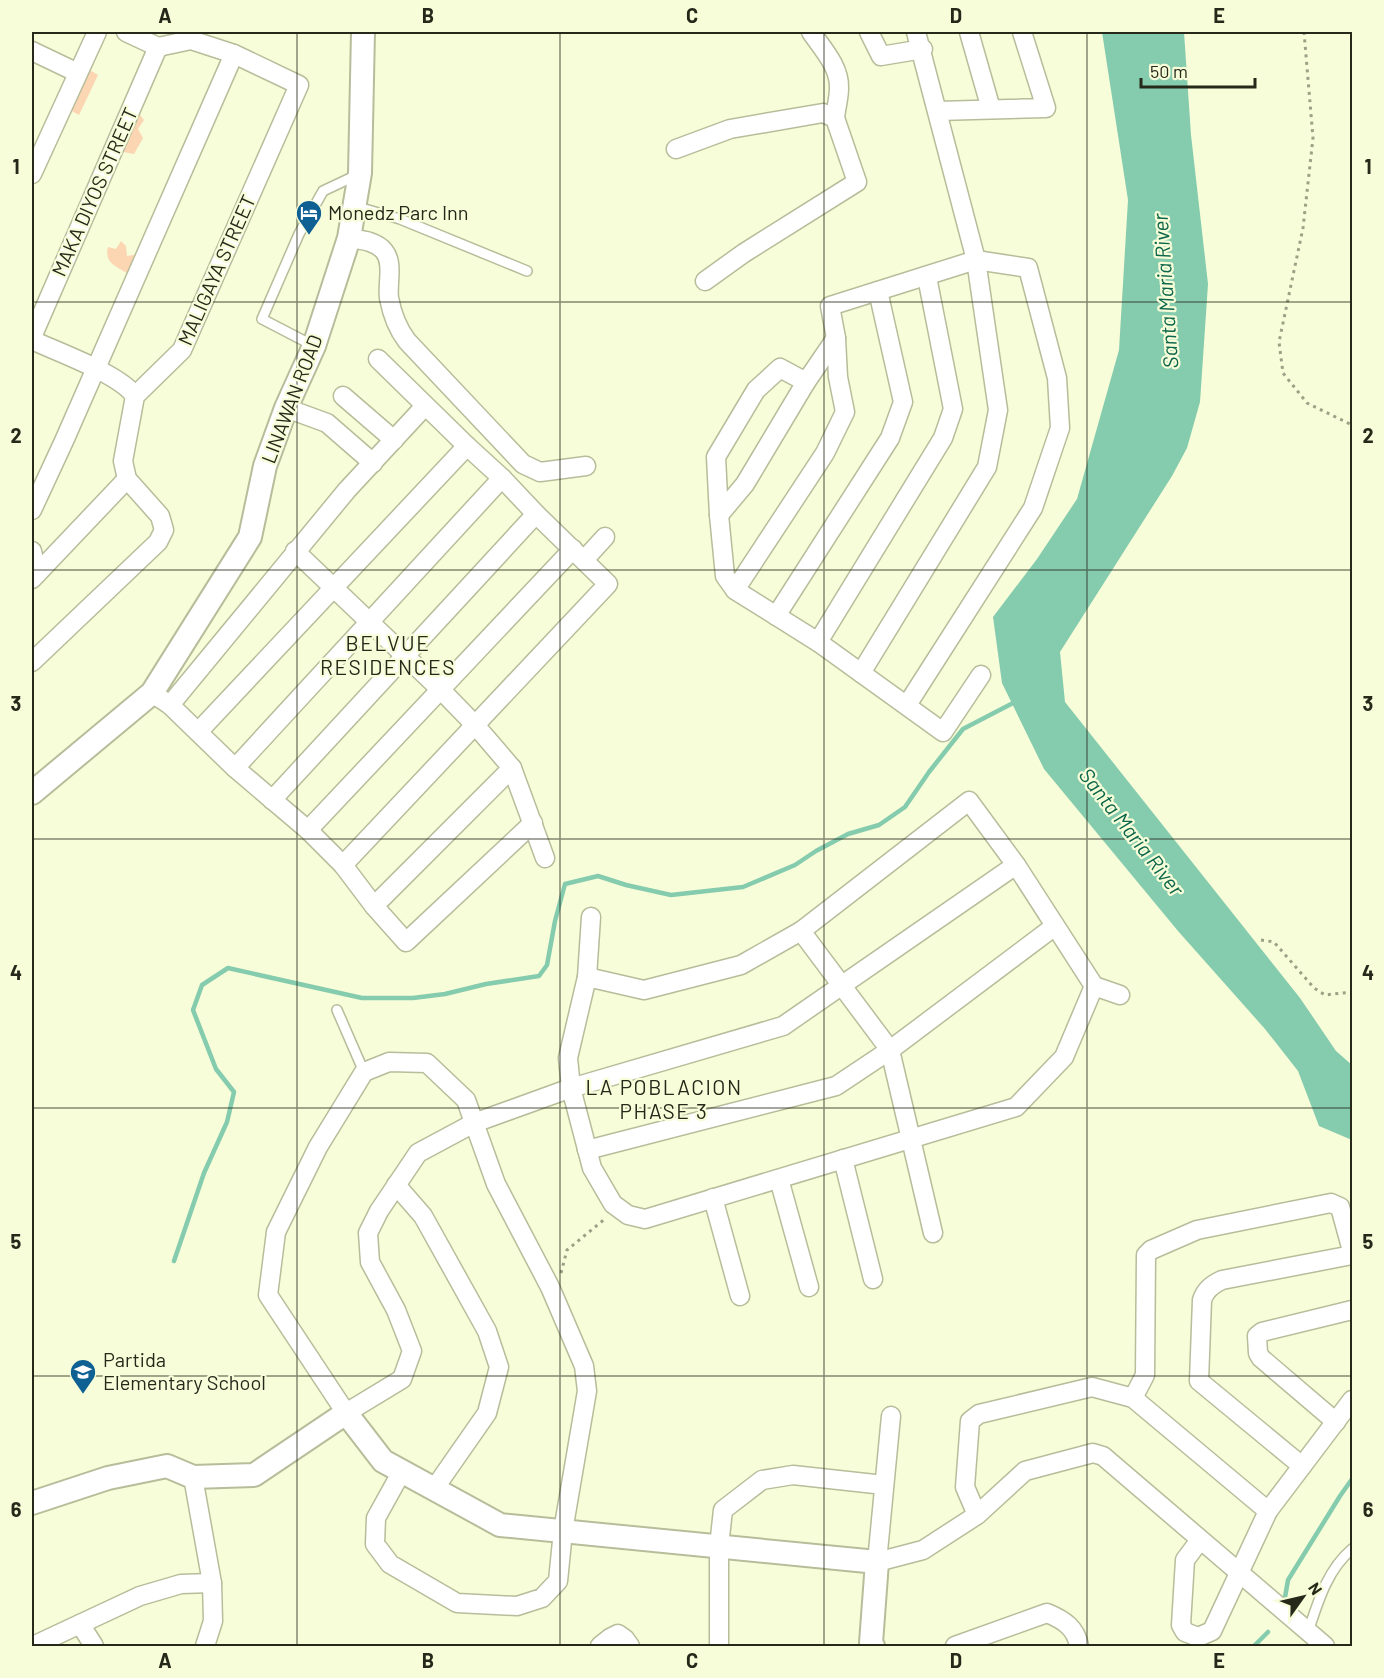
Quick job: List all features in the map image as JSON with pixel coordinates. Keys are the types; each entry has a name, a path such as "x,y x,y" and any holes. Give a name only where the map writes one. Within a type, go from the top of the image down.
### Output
{"street":[{"path":"32,174 40,135 78,73 97,32"},
{"path":"32,510 234,54 191,40 158,47 126,32"},
{"name":"LINAWAN ROAD","path":"32,792 161,699 250,537 265,466 286,408 314,346 349,238 360,173 361,32"},
{"path":"705,281 744,253 856,182 835,118 839,87 836,73 828,55 811,32"},
{"path":"870,32 881,56 922,49"},
{"path":"861,674 987,467 998,410 976,260 916,32"},
{"path":"969,32 991,109"},
{"path":"938,111 1046,108 1022,32"},
{"name":"MAKA DIYOS STREET","path":"32,339 158,47"},
{"path":"32,51 78,73"},
{"name":"MALIGAYA STREET","path":"135,396 182,350 299,85 234,54"},
{"path":"676,149 730,129 823,113 835,118"},
{"path":"349,238 374,244 385,252 389,262 389,296 397,327 407,342 523,464 540,472 586,466"},
{"path":"735,590 825,453 845,412 838,377 836,338 830,306 976,260 1029,268 1057,378 1060,428 1034,508 907,705"},
{"path":"818,642 943,438 952,409 927,277"},
{"path":"776,616 890,438 903,402 878,291"},
{"path":"719,515 745,484 806,381 836,338"},
{"path":"32,339 129,387 135,396 123,461 127,479 160,516 164,530 158,542 32,662"},
{"path":"343,865 608,584 378,359"},
{"path":"806,381 780,368 756,390 716,457 725,576 735,590 818,642 943,732 981,675"},
{"path":"343,396 394,440"},
{"path":"424,406 161,699 235,768 308,830 343,865 374,906 406,942 533,823"},
{"path":"286,408 327,423 373,463"},
{"path":"198,732 466,446"},
{"path":"235,768 502,478"},
{"path":"34,576 127,479"},
{"path":"272,800 536,514"},
{"path":"308,830 579,554 605,537"},
{"path":"32,551 34,576"},
{"path":"295,551 442,691 513,768 545,858"},
{"path":"374,906 513,768"},
{"path":"587,977 644,990 741,965 801,931 969,801 1016,865 1094,986 1120,995"},
{"path":"32,1503 108,1478 167,1466 193,1477 254,1475 346,1413 402,1379 412,1351 396,1310 370,1262 368,1233 379,1211 418,1153 474,1123 571,1088 783,1026 1016,865"},
{"path":"591,917 587,977 568,1058 571,1088 591,1168 613,1204 628,1215 645,1219 1016,1107 1064,1057 1094,986"},
{"path":"587,1150 836,1086 890,1050 1055,926"},
{"path":"801,931 890,1050 933,1233"},
{"path":"402,1471 376,1518 375,1544 390,1564 458,1603 518,1606 542,1598 558,1581 562,1531 587,1391 584,1366 550,1287 496,1184 466,1100 427,1063 388,1062 364,1072 318,1148 276,1232 268,1295 346,1413 383,1461 402,1471 500,1525 562,1531 719,1546 877,1562 923,1550 977,1515 1024,1471 1093,1453 1103,1456 1325,1647"},
{"path":"843,1159 873,1279"},
{"path":"779,1179 809,1287"},
{"path":"396,1185 423,1216 487,1331 499,1367 487,1413 434,1489"},
{"path":"713,1198 740,1296"},
{"path":"1133,1398 1145,1375 1146,1255 1151,1250 1197,1230 1331,1203 1340,1208 1353,1251"},
{"path":"1302,1466 1199,1380 1203,1294 1222,1280 1353,1256"},
{"path":"1336,1422 1261,1358 1258,1353 1257,1336 1262,1332 1353,1310"},
{"path":"977,1515 965,1487 970,1421 979,1414 1092,1387 1133,1398 1268,1511"},
{"path":"1200,1540 1185,1560 1181,1626 1185,1632 1198,1637 1212,1631 1268,1511 1353,1400"},
{"path":"873,1647 871,1643 877,1562 891,1416"},
{"path":"719,1647 719,1546 723,1510 762,1480 793,1475 884,1485"},
{"path":"193,1477 212,1583 213,1621 205,1647"},
{"path":"33,1647 140,1596 181,1584 212,1583"},
{"path":"955,1647 975,1643 1047,1613 1062,1619 1077,1634 1079,1647"},
{"path":"80,1624 94,1647"},
{"path":"600,1647 618,1634 630,1647"}],"lane":[{"path":"314,346 262,319 299,234 323,191 360,173"},
{"path":"354,207 400,219 527,271"},
{"path":"338,1010 364,1072"},
{"path":"1308,1632 1324,1586 1343,1557 1353,1549"}],"path":[{"path":"1304,32 1313,138 1303,228 1280,342 1283,373 1307,403 1353,425"},
{"path":"1261,940 1275,942 1314,988 1325,995 1353,992"},
{"path":"550,1287 561,1273 567,1250 603,1220 621,1209"}],"shaded area":[{"path":"88,69 98,75 79,115 68,109"},
{"path":"129,100 144,120 138,129 143,138 134,154 107,149"},
{"path":"121,241 126,246 127,256 145,253 140,265 124,276 127,273 109,260 107,252 108,247 116,249"}],"water":[{"name":"Santa Maria River","path":"1102,32 1184,32 1191,135 1208,284 1200,402 1187,448 1172,476 1060,652 1065,702 1300,998 1336,1051 1352,1065 1352,1140 1319,1126 1298,1071 1044,769 1002,683 993,617 1037,559 1077,499 1119,350 1128,200"}],"waterway":[{"path":"174,1261 204,1173 227,1122 234,1092 216,1069 193,1010 202,985 228,968 362,998 413,998 539,976 547,965 565,884 598,876 671,895 743,887 795,865 848,834 879,825 905,807 963,729 1015,702"},
{"path":"1284,1603 1288,1580 1352,1479"},
{"path":"1254,1646 1268,1632"}],"place":[{"name":"Monedz Parc Inn","path":"309,236"},
{"name":"Partida Elementary School","path":"83,1395"}],"district":[{"name":"BELVUE RESIDENCES","path":"388,656"},
{"name":"LA POBLACION PHASE 3","path":"664,1100"}]}
